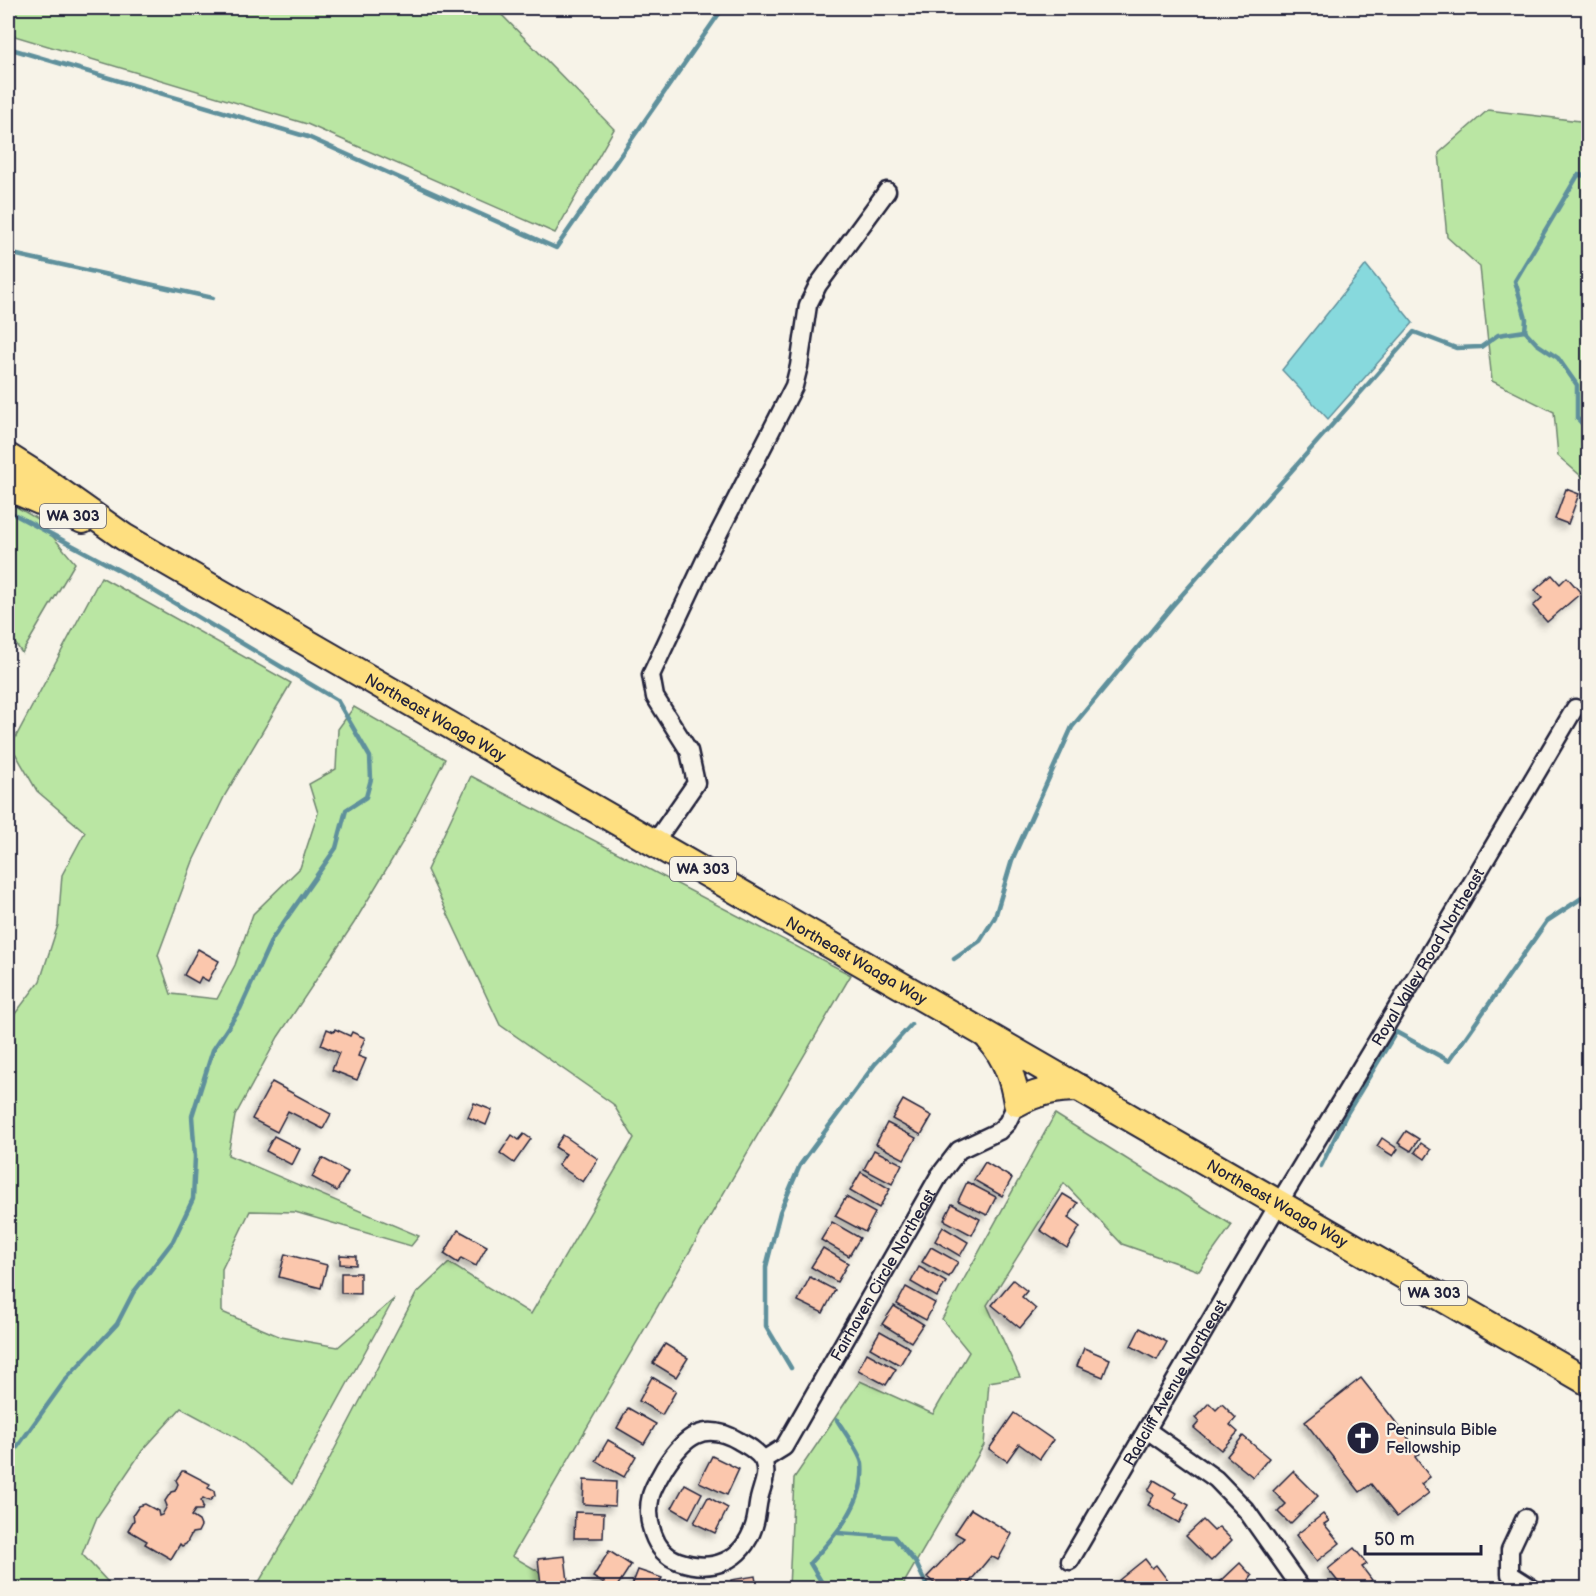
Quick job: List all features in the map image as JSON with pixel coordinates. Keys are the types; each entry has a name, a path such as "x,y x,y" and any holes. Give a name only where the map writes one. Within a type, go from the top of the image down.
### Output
{"highway":[{"name":"WA 303","path":"8,458 35,474 124,537"},
{"name":"WA 303","path":"8,487 21,495 124,537"},
{"name":"Northeast Waaga Way","path":"124,537 1588,1382"},
{"path":"984,1032 1000,1051 1009,1068 1017,1103 1048,1091 1080,1088"}],"street":[{"path":"655,842 696,783 689,751 655,697 651,675 705,560 794,386 808,305 818,285 887,191"},
{"name":"Royal Valley Road Northeast","path":"1279,1203 1575,708"},
{"name":"Fairhaven Circle Northeast","path":"764,1460 784,1447 939,1176 959,1150 999,1131 1007,1122 1017,1103"},
{"name":"Radcliff Avenue Northeast","path":"1070,1561 1279,1203"},
{"path":"1147,1430 1216,1479 1246,1509 1300,1588"},
{"path":"719,1432 753,1449 764,1460 767,1475 759,1497 754,1528 734,1556 723,1564 696,1565 670,1558 661,1549 654,1539 650,1522 651,1494 675,1451 683,1442 692,1436 719,1432"},
{"path":"1525,1518 1510,1550 1510,1574 1532,1588"}],"green space":[{"path":"8,8 495,8 614,129 555,233 307,124 8,34"},
{"path":"1488,110 1588,122 1588,482 1558,456 1554,412 1492,381 1480,267 1447,237 1439,153"},
{"path":"8,502 39,520 75,563 22,653 8,633"},
{"path":"101,577 291,683 225,795 193,861 158,955 171,994 217,999 235,965 253,914 300,868 318,813 309,784 336,769 338,729 354,707 445,759 402,843 354,923 278,1037 235,1116 228,1155 419,1236 411,1246 295,1212 250,1211 222,1269 222,1312 281,1337 338,1347 394,1299 292,1484 237,1438 181,1408 142,1451 97,1517 82,1554 109,1583 128,1588 8,1588 8,1023 40,981 58,925 62,875 85,832 37,791 11,746"},
{"path":"471,776 851,975 512,1556 567,1588 250,1588 259,1582 311,1494 416,1294 449,1263 531,1314 634,1138 613,1104 500,1025 427,870"},
{"path":"1055,1114 1232,1225 1199,1271 1122,1244 1064,1183 987,1305 1020,1377 989,1382 984,1445 904,1583 907,1588 789,1588 794,1478 860,1381 933,1414 969,1352 942,1319"}],"water":[{"path":"1366,265 1413,323 1328,419 1282,370"}],"building":[{"path":"1566,489 1579,494 1568,524 1555,519"},
{"path":"1552,575 1560,584 1567,577 1581,593 1547,622 1533,606 1542,598 1535,590"},
{"path":"198,949 219,961 208,981 201,977 198,983 184,975"},
{"path":"327,1029 334,1032 335,1029 350,1036 352,1032 365,1038 358,1056 366,1059 357,1080 332,1070 339,1053 321,1045"},
{"path":"272,1082 331,1114 323,1129 288,1111 277,1132 252,1119"},
{"path":"903,1100 932,1116 921,1135 892,1119"},
{"path":"474,1103 492,1110 486,1125 468,1117"},
{"path":"887,1123 916,1138 904,1159 876,1144"},
{"path":"1406,1131 1419,1139 1411,1151 1398,1143"},
{"path":"524,1134 531,1139 514,1163 500,1153 512,1135 519,1140"},
{"path":"563,1135 598,1159 583,1182 558,1165 566,1154 555,1147"},
{"path":"274,1136 300,1149 292,1165 266,1151"},
{"path":"1382,1138 1398,1149 1393,1156 1377,1146"},
{"path":"1421,1143 1431,1150 1425,1159 1415,1152"},
{"path":"874,1150 902,1164 892,1184 864,1169"},
{"path":"322,1158 348,1172 337,1191 312,1177"},
{"path":"985,1162 1012,1178 1002,1196 974,1180"},
{"path":"861,1172 890,1189 879,1208 850,1191"},
{"path":"967,1182 996,1197 987,1215 958,1201"},
{"path":"1063,1194 1078,1203 1068,1218 1080,1227 1067,1248 1040,1230"},
{"path":"846,1197 875,1213 865,1232 835,1216"},
{"path":"952,1204 980,1219 972,1235 944,1220"},
{"path":"832,1222 860,1238 849,1256 821,1240"},
{"path":"943,1227 968,1242 960,1256 935,1241"},
{"path":"458,1230 487,1246 476,1266 461,1258 458,1263 444,1254"},
{"path":"931,1247 958,1262 949,1277 922,1262"},
{"path":"823,1248 848,1263 837,1282 811,1267"},
{"path":"285,1254 327,1265 321,1288 279,1277"},
{"path":"340,1255 356,1256 356,1265 340,1264"},
{"path":"919,1267 946,1282 937,1297 911,1282"},
{"path":"341,1273 360,1273 360,1294 341,1293"},
{"path":"810,1277 835,1290 823,1313 798,1301"},
{"path":"1013,1280 1027,1291 1022,1297 1036,1309 1020,1328 992,1305"},
{"path":"906,1287 935,1303 926,1320 897,1304"},
{"path":"894,1306 923,1324 911,1342 882,1324"},
{"path":"1140,1328 1167,1342 1157,1360 1131,1346"},
{"path":"880,1331 910,1348 900,1365 870,1348"},
{"path":"665,1344 688,1358 676,1377 653,1363"},
{"path":"1084,1348 1110,1359 1103,1377 1077,1366"},
{"path":"867,1353 896,1369 886,1385 858,1370"},
{"path":"652,1377 676,1391 662,1415 639,1401"},
{"name":"Peninsula Bible Fellowship","path":"1361,1378 1420,1453 1415,1457 1430,1477 1421,1484 1429,1493 1397,1517 1371,1484 1360,1492 1305,1422"},
{"path":"1209,1403 1216,1410 1222,1404 1236,1418 1230,1425 1238,1432 1221,1450 1194,1428 1199,1422 1195,1418"},
{"path":"628,1408 656,1424 644,1444 617,1428"},
{"path":"1014,1413 1053,1440 1040,1459 1019,1444 1007,1461 989,1449"},
{"path":"1243,1436 1269,1458 1253,1477 1227,1456"},
{"path":"608,1440 636,1456 624,1477 596,1461"},
{"path":"712,1456 739,1469 727,1495 699,1482"},
{"path":"182,1471 210,1484 208,1488 214,1491 215,1496 209,1501 203,1498 202,1510 195,1510 191,1516 199,1521 201,1526 198,1532 192,1533 186,1544 182,1546 180,1544 171,1559 145,1544 147,1541 128,1530 139,1506 145,1504 158,1511 159,1516 162,1515 167,1506 165,1501 171,1492 175,1491 178,1484 176,1480"},
{"path":"1293,1471 1318,1496 1290,1524 1278,1512 1286,1504 1273,1491"},
{"path":"584,1480 616,1482 615,1506 583,1504"},
{"path":"1154,1480 1176,1493 1174,1497 1189,1505 1179,1523 1148,1505 1154,1495 1148,1491"},
{"path":"685,1484 702,1493 689,1518 672,1508"},
{"path":"708,1497 728,1508 715,1533 694,1523"},
{"path":"971,1509 1012,1534 998,1560 991,1556 968,1584 973,1588 940,1588 927,1577 964,1538 955,1533"},
{"path":"575,1512 604,1513 603,1538 574,1538"},
{"path":"1323,1514 1329,1521 1324,1524 1340,1543 1317,1561 1296,1535"},
{"path":"1203,1520 1214,1531 1219,1527 1232,1540 1211,1561 1186,1536"},
{"path":"1354,1548 1367,1564 1362,1567 1372,1580 1361,1588 1343,1588 1328,1569"},
{"path":"609,1551 631,1565 616,1588 611,1588 593,1577"},
{"path":"565,1556 568,1581 541,1584 538,1559"},
{"path":"1145,1559 1152,1568 1156,1565 1172,1586 1169,1588 1126,1588 1119,1580"},
{"path":"1240,1563 1252,1576 1249,1580 1257,1588 1219,1588 1216,1586"},
{"path":"638,1570 662,1578 658,1588 631,1588"},
{"path":"755,1576 757,1588 732,1588 731,1580"}],"waterway":[{"path":"8,48 308,137 556,248 723,8"},
{"path":"1588,176 1578,175 1515,281 1526,319 1525,331 1537,344 1558,358 1577,385 1577,418 1588,430"},
{"path":"8,253 213,298"},
{"path":"954,959 980,941 995,917 1012,860 1072,727 1173,605 1414,332 1456,348 1481,347 1498,335 1525,331"},
{"path":"8,511 124,573 337,700 370,757 371,779 366,797 346,810 336,848 272,939 240,1009 213,1050 192,1116 195,1157 193,1199 173,1241 133,1293 117,1324 66,1379 8,1460"},
{"path":"1321,1166 1346,1115 1396,1032 1449,1061 1547,921 1588,894"},
{"path":"791,1368 766,1326 766,1267 780,1212 800,1165 875,1064 911,1025"},
{"path":"825,1588 810,1563 838,1531 854,1506 862,1478 861,1460 837,1420"},
{"path":"838,1533 894,1537 916,1563 928,1588"}],"place":[{"name":"Peninsula Bible Fellowship","path":"1363,1438"}]}
